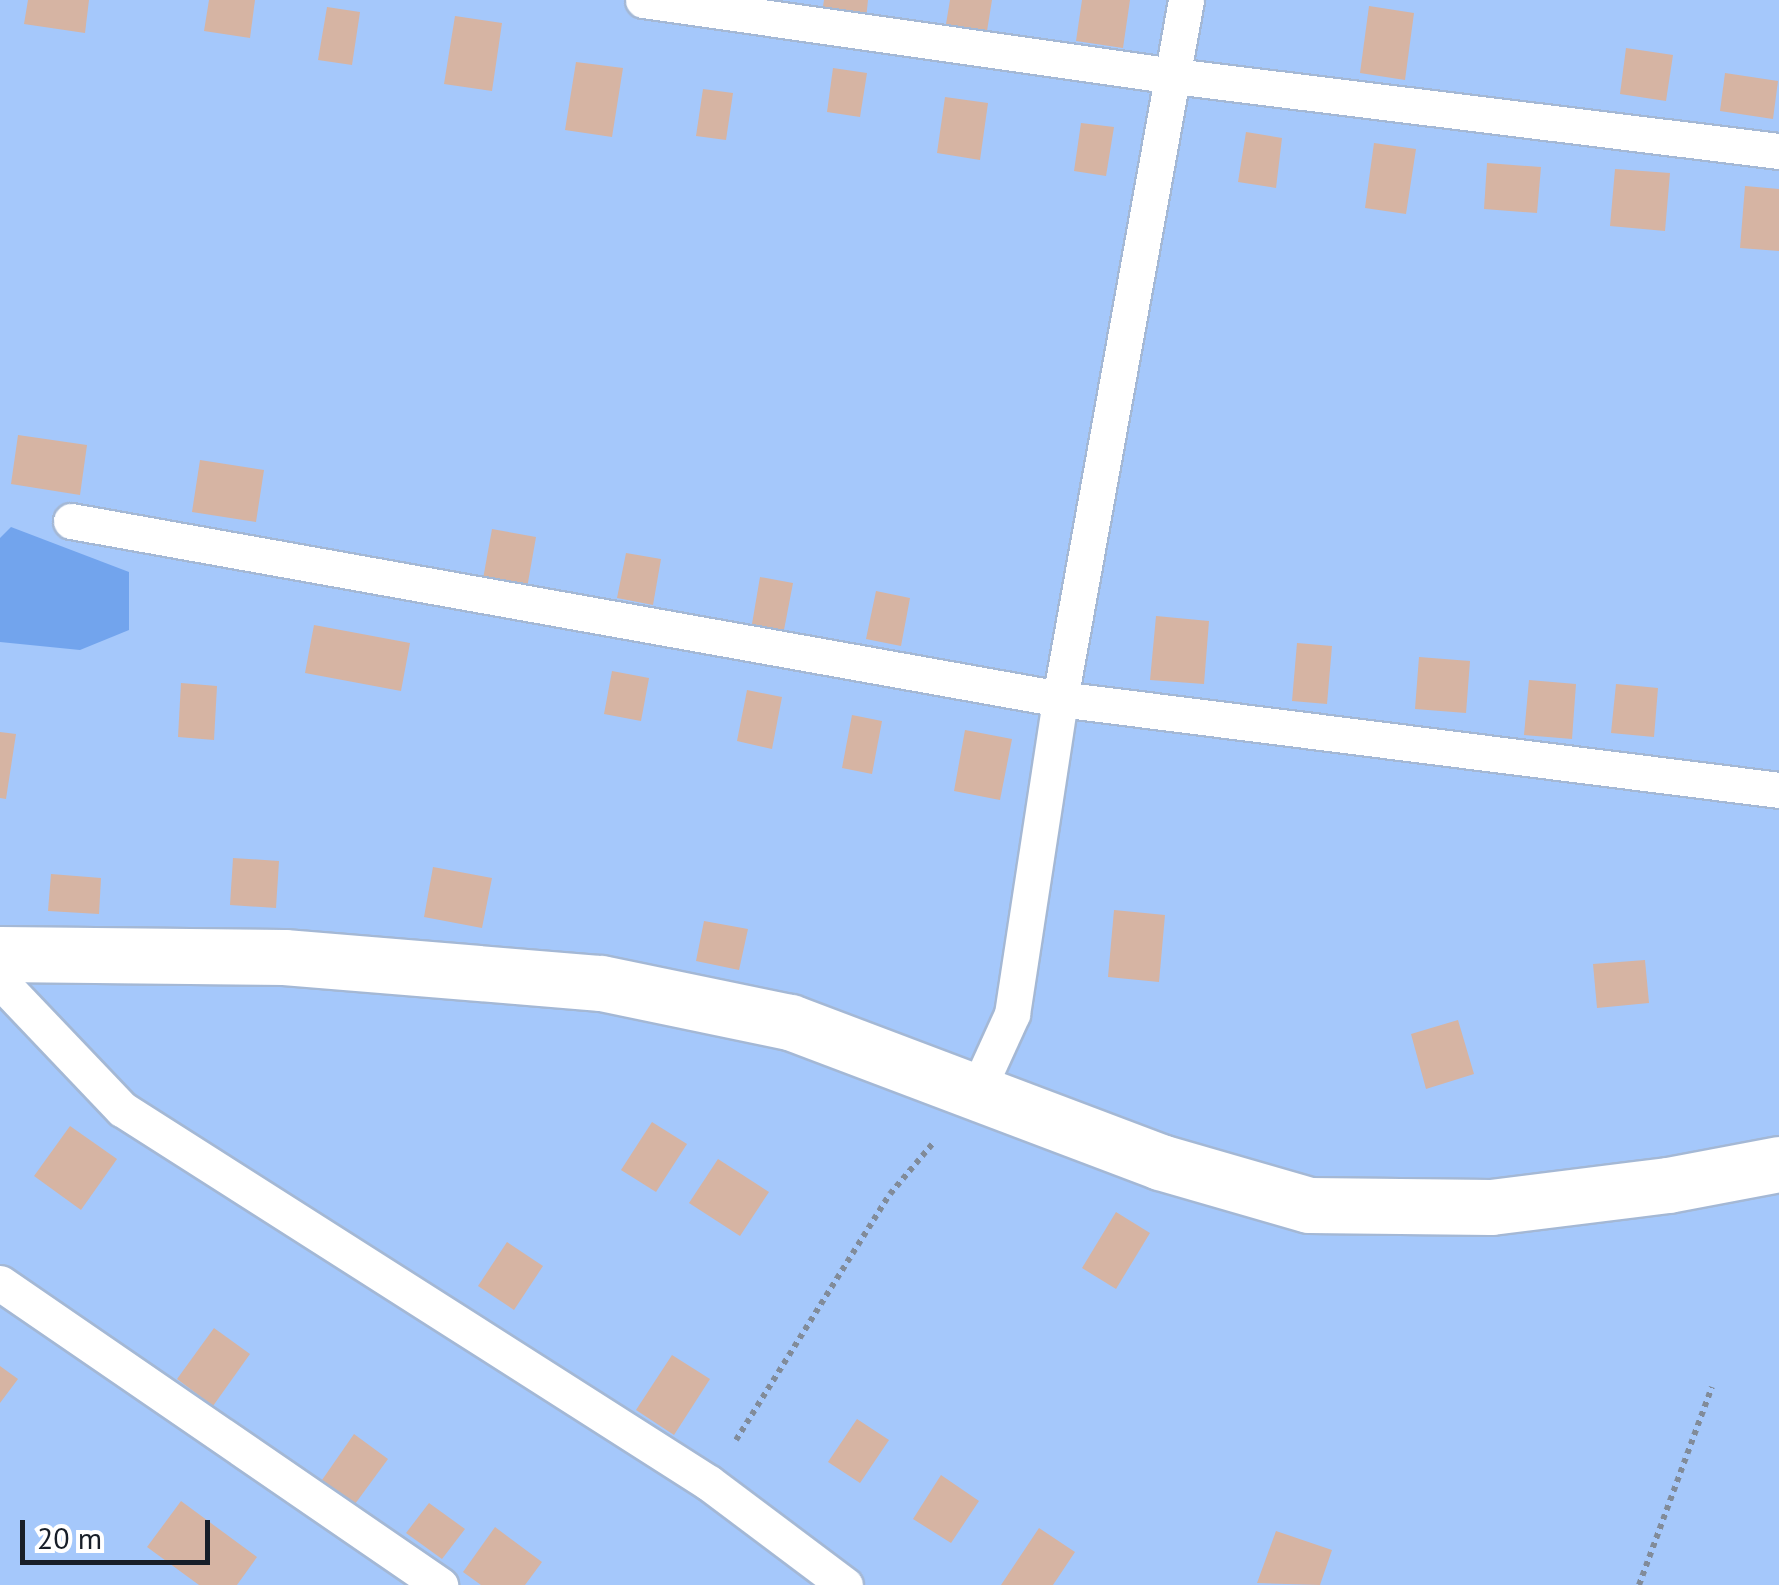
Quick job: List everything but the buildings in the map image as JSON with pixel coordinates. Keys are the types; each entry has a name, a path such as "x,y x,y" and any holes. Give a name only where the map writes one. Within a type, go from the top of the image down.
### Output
{"street":[{"path":"0,954 284,957 602,984 790,1022 1160,1162 1308,1205 1491,1207 1668,1185 1779,1164"}],"lane":[{"path":"643,0 1174,76 1779,151"},
{"path":"976,1093 1012,1014 1060,699 1186,0"},
{"path":"71,521 1060,699 1779,790"},
{"path":"0,981 122,1109 709,1483 844,1585"},
{"path":"0,1282 440,1585"}],"path":[{"path":"709,1483 890,1194 976,1093"},
{"path":"1639,1585 1712,1387"}],"shaded area":[{"path":"0,0 1779,0 1779,1585 0,1585"},
{"path":"11,527 129,572 129,630 80,650 0,642 0,538"}]}
